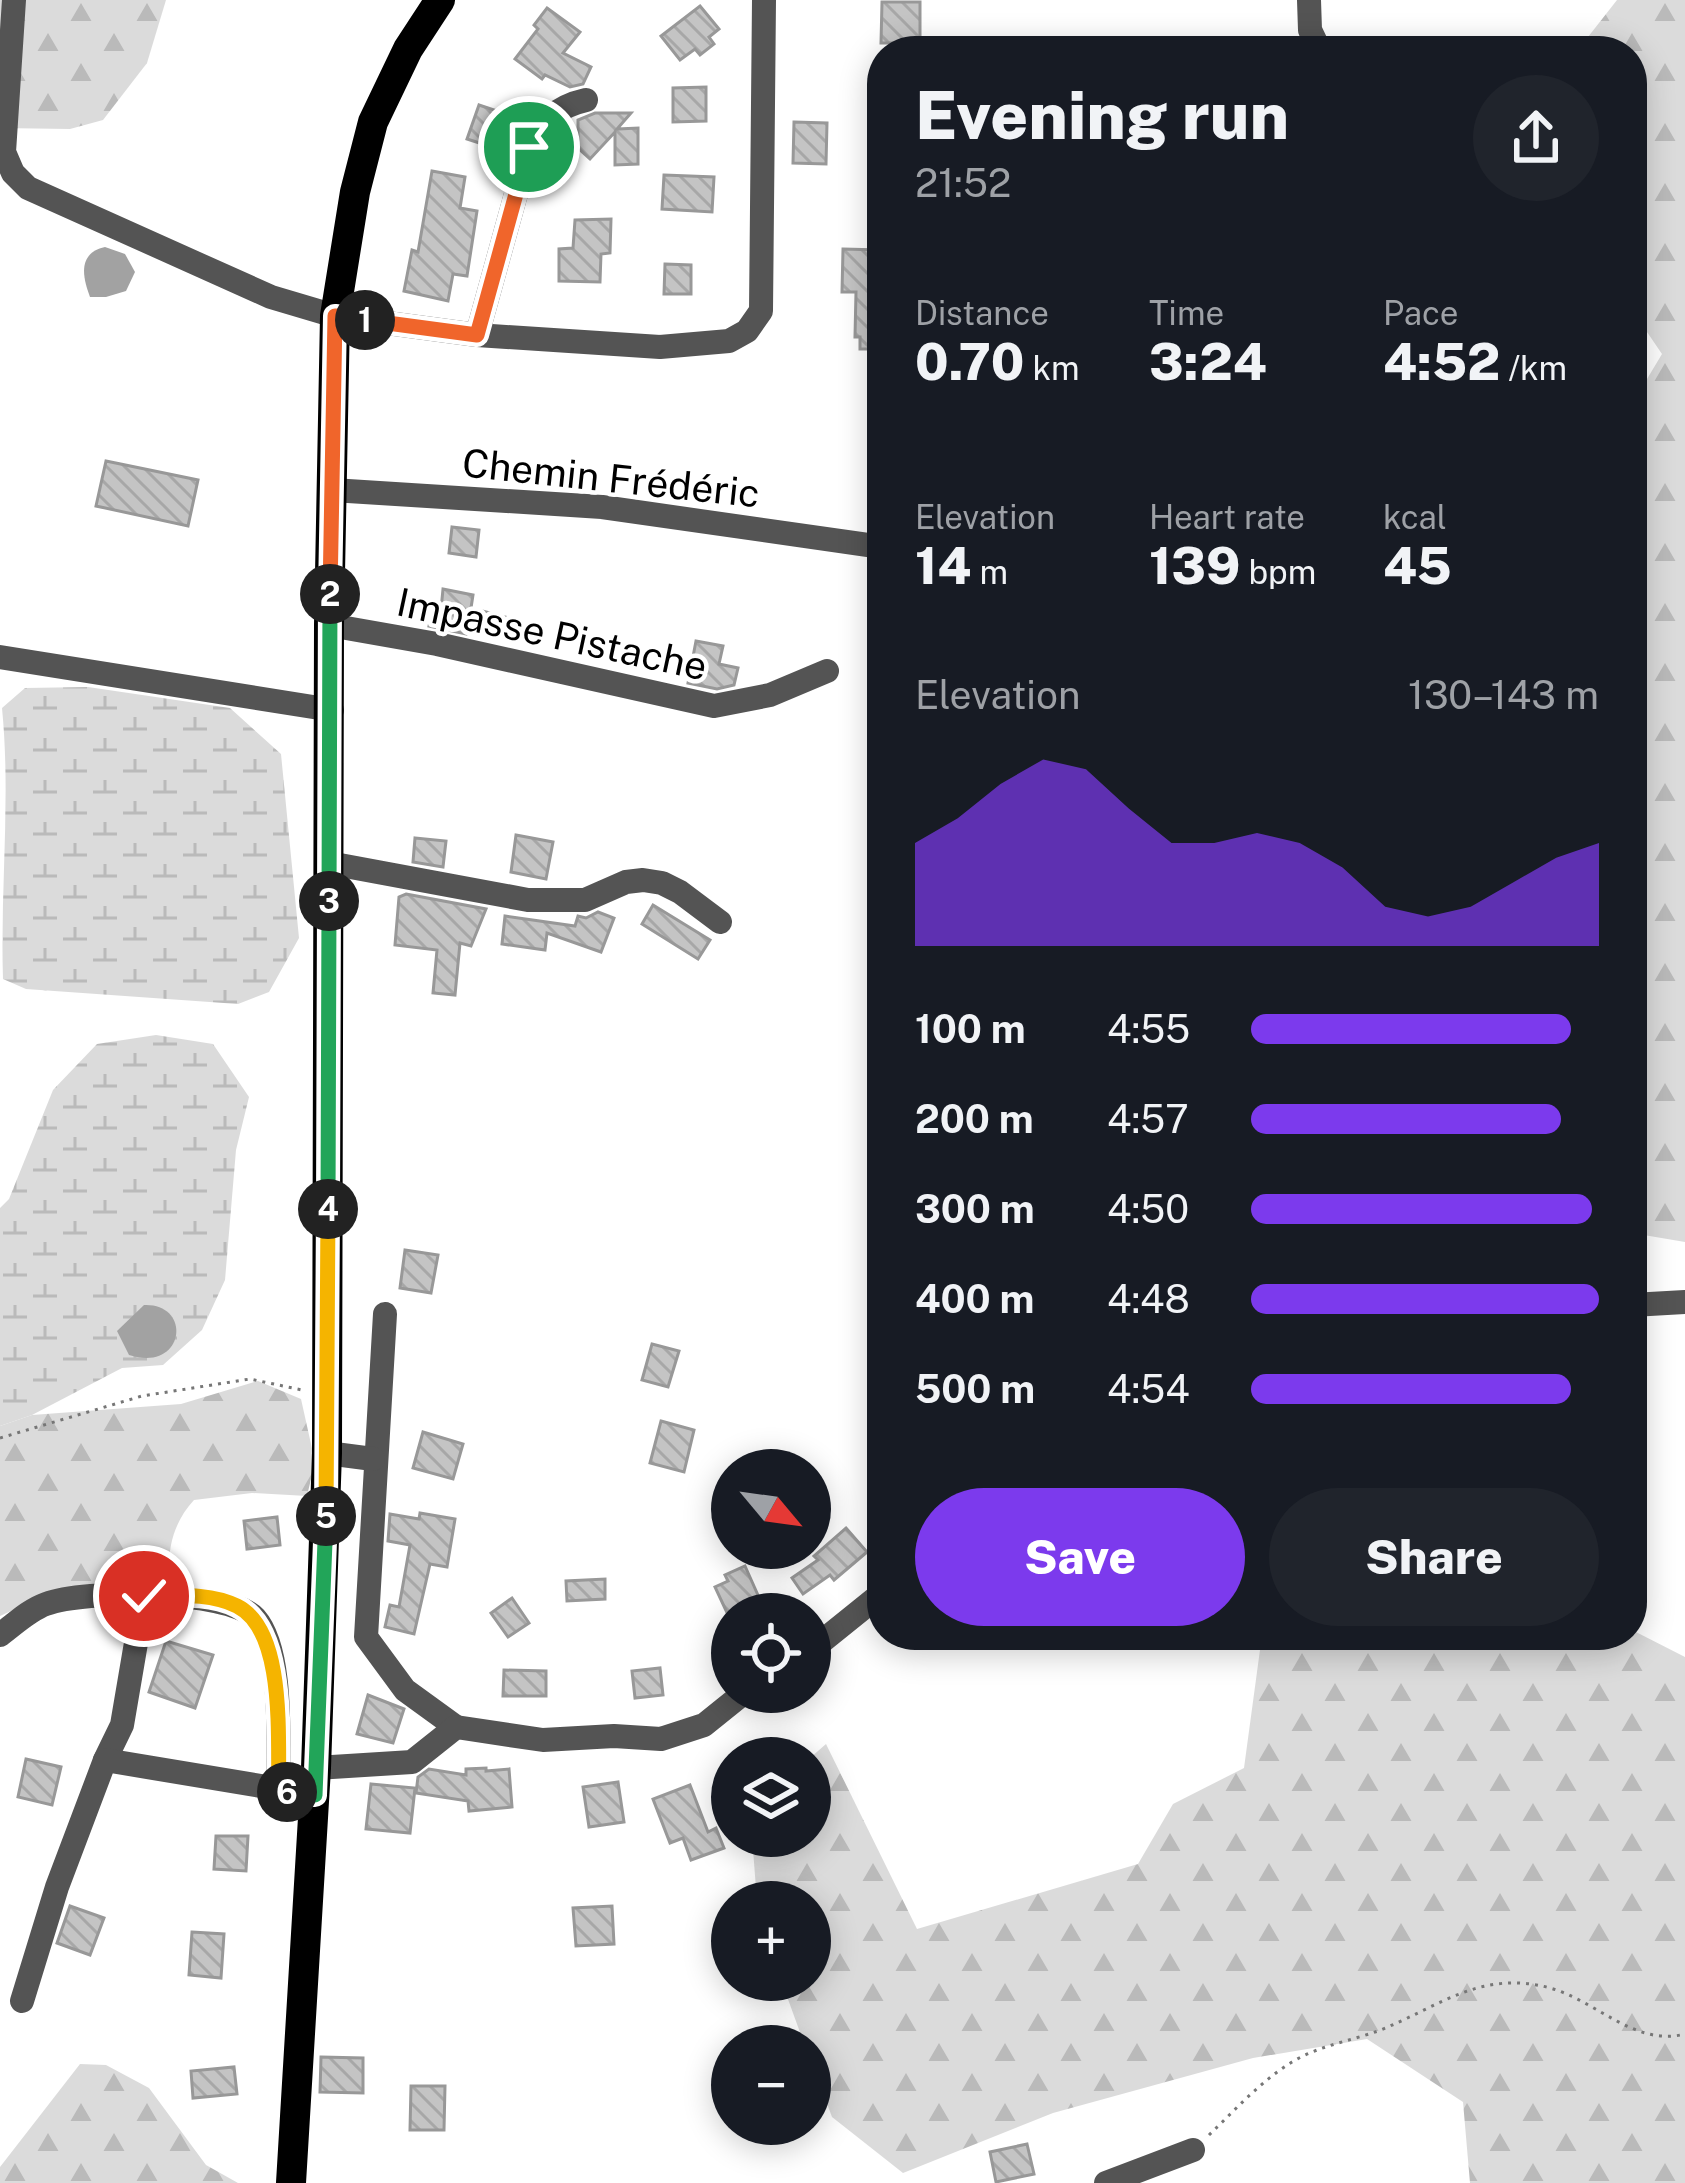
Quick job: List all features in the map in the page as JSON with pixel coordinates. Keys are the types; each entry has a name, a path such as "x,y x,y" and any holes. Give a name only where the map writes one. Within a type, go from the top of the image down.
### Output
{"main road":[{"path":"291,2174 315,1782 327,1454 329,625 335,316 355,192 374,122 408,50 440,0"}],"street":[{"path":"14,0 4,152 13,173 28,188 272,297 335,316 477,335 660,347 730,341 747,331 761,311 764,0"},
{"path":"1310,0 1313,36"},
{"path":"477,335 529,147 544,122 562,105 586,100"},
{"name":"Chemin Frédéric","path":"332,490 602,507 867,545"},
{"name":"Impasse Pistache","path":"329,625 715,706 770,695 827,671"},
{"path":"0,657 332,710"},
{"path":"329,863 528,900 585,900 626,882 644,880 680,892 720,922"},
{"path":"1647,1304 1685,1302"},
{"path":"385,1314 366,1637 405,1690 456,1727 543,1740 661,1739 704,1725 719,1713"},
{"path":"327,1454 373,1459"},
{"path":"0,1635 44,1604 96,1596 204,1597 239,1607 255,1618 265,1635 274,1674 279,1792"},
{"path":"22,2001 57,1887 104,1760 122,1725 144,1596"},
{"path":"831,1634 867,1605"},
{"path":"104,1760 279,1792 412,1762 456,1727"},
{"path":"1106,2183 1193,2150"}],"path":[{"path":"0,1438 142,1396 250,1379 327,1396"},
{"path":"1193,2150 1259,2086 1295,2060 1477,1989 1517,1980 1596,2006 1651,2037 1685,2034"}],"green space":[{"path":"0,0 166,0 147,63 103,120 70,129 0,128"},
{"path":"1617,0 1685,0 1685,1242 1647,1236 1647,379 1662,354 1647,332 1647,36 1589,36"},
{"path":"88,687 230,708 281,754 299,938 269,992 238,1004 26,989 3,979 6,776 2,708 25,688"},
{"path":"156,1035 213,1044 249,1097 236,1150 225,1280 202,1330 163,1365 122,1368 32,1415 0,1426 0,1208 9,1199 53,1090 97,1044"},
{"path":"258,1381 301,1399 315,1462 307,1496 252,1493 194,1500 172,1541 170,1589 24,1605 0,1616 0,1426 32,1415 181,1404"},
{"path":"1647,1638 1685,1657 1685,2183 1470,2183 1463,2102 1367,2039 1253,2058 1053,2113 903,2173 832,2117 831,2025 797,2025 789,2001 831,2001 831,1881 755,1881 754,1857 831,1857 831,1754 917,1929 1138,1864 1173,1804 1244,1768 1260,1650 1647,1650"},
{"path":"80,2064 106,2065 149,2088 206,2165 238,2183 0,2183 0,2167"}],"shaded area":[{"path":"105,247 125,254 135,272 126,291 90,297 86,260"},
{"path":"144,1305 160,1307 176,1325 171,1347 148,1358 129,1355 117,1331"}],"building":[{"path":"882,2 920,2 920,36 881,36"},
{"path":"700,6 719,29 709,37 714,44 700,55 695,49 680,60 661,36"},
{"path":"547,8 580,32 563,53 591,67 583,84 570,87 545,75 542,79 515,59"},
{"path":"706,87 706,121 673,122 673,88"},
{"path":"479,105 503,113 492,147 467,139"},
{"path":"595,113 631,113 617,129 638,128 638,164 615,165 615,132 590,159 578,148 578,120"},
{"path":"794,122 827,123 826,164 793,163"},
{"path":"432,171 465,177 460,208 477,211 467,276 453,274 448,301 404,291 412,250 418,252"},
{"path":"664,175 714,177 712,212 662,209"},
{"path":"611,219 610,253 601,254 600,282 559,281 559,249 573,248 575,220"},
{"path":"843,249 867,250 867,349 860,349 860,337 855,337 856,292 842,292"},
{"path":"665,264 691,265 691,294 664,294"},
{"path":"106,461 198,480 188,526 96,506"},
{"path":"452,527 479,530 476,557 449,553"},
{"path":"443,589 473,595 471,608 513,619 509,637 467,626 466,634 429,626 433,610 441,610"},
{"path":"696,641 723,646 719,664 738,668 734,685 717,689 688,683"},
{"path":"516,835 553,842 546,879 511,872"},
{"path":"415,838 446,841 443,867 413,862"},
{"path":"406,894 486,909 471,946 460,943 455,995 433,993 437,950 395,945 399,897"},
{"path":"653,905 710,940 698,959 642,924"},
{"path":"598,912 614,918 601,952 547,933 545,950 502,944 505,916 575,926 578,916"},
{"path":"405,1250 438,1255 431,1293 400,1288"},
{"path":"652,1344 679,1351 668,1387 642,1380"},
{"path":"661,1421 694,1430 684,1472 650,1463"},
{"path":"423,1432 463,1444 453,1479 413,1468"},
{"path":"420,1513 455,1519 447,1567 430,1564 414,1634 385,1627 390,1605 399,1607 410,1545 388,1541 390,1514 419,1519"},
{"path":"277,1517 280,1545 247,1549 244,1521"},
{"path":"846,1528 867,1552 834,1580 830,1575 802,1593 792,1578 805,1569 831,1569 831,1541"},
{"path":"746,1569 757,1593 718,1593 715,1587 728,1581 725,1575"},
{"path":"605,1579 605,1599 567,1601 566,1581"},
{"path":"512,1598 529,1623 508,1637 491,1613"},
{"path":"166,1641 213,1655 195,1708 149,1692"},
{"path":"660,1668 663,1695 635,1698 632,1671"},
{"path":"504,1670 546,1671 546,1696 503,1696"},
{"path":"368,1695 404,1709 393,1743 357,1734"},
{"path":"26,1759 61,1767 52,1805 18,1797"},
{"path":"429,1769 466,1775 466,1769 509,1769 512,1807 469,1811 468,1801 416,1793 418,1777"},
{"path":"618,1782 624,1822 589,1827 583,1787"},
{"path":"371,1784 415,1788 410,1833 366,1829"},
{"path":"690,1785 711,1830 711,1853 691,1860 683,1838 670,1843 653,1799"},
{"path":"216,1836 248,1836 246,1871 214,1869"},
{"path":"70,1906 104,1918 90,1955 57,1943"},
{"path":"612,1906 614,1944 576,1946 573,1908"},
{"path":"192,1932 224,1934 221,1978 189,1975"},
{"path":"321,2057 363,2058 363,2093 320,2092"},
{"path":"234,2067 237,2094 193,2098 191,2071"},
{"path":"411,2086 445,2086 444,2130 410,2130"},
{"path":"1027,2144 1034,2174 996,2182 990,2152"}],"route":[{"path":"144,1596 204,1597 239,1607 255,1618 265,1635 274,1674 279,1792 315,1795 327,1454 329,625 335,316 477,335 529,147"}]}
